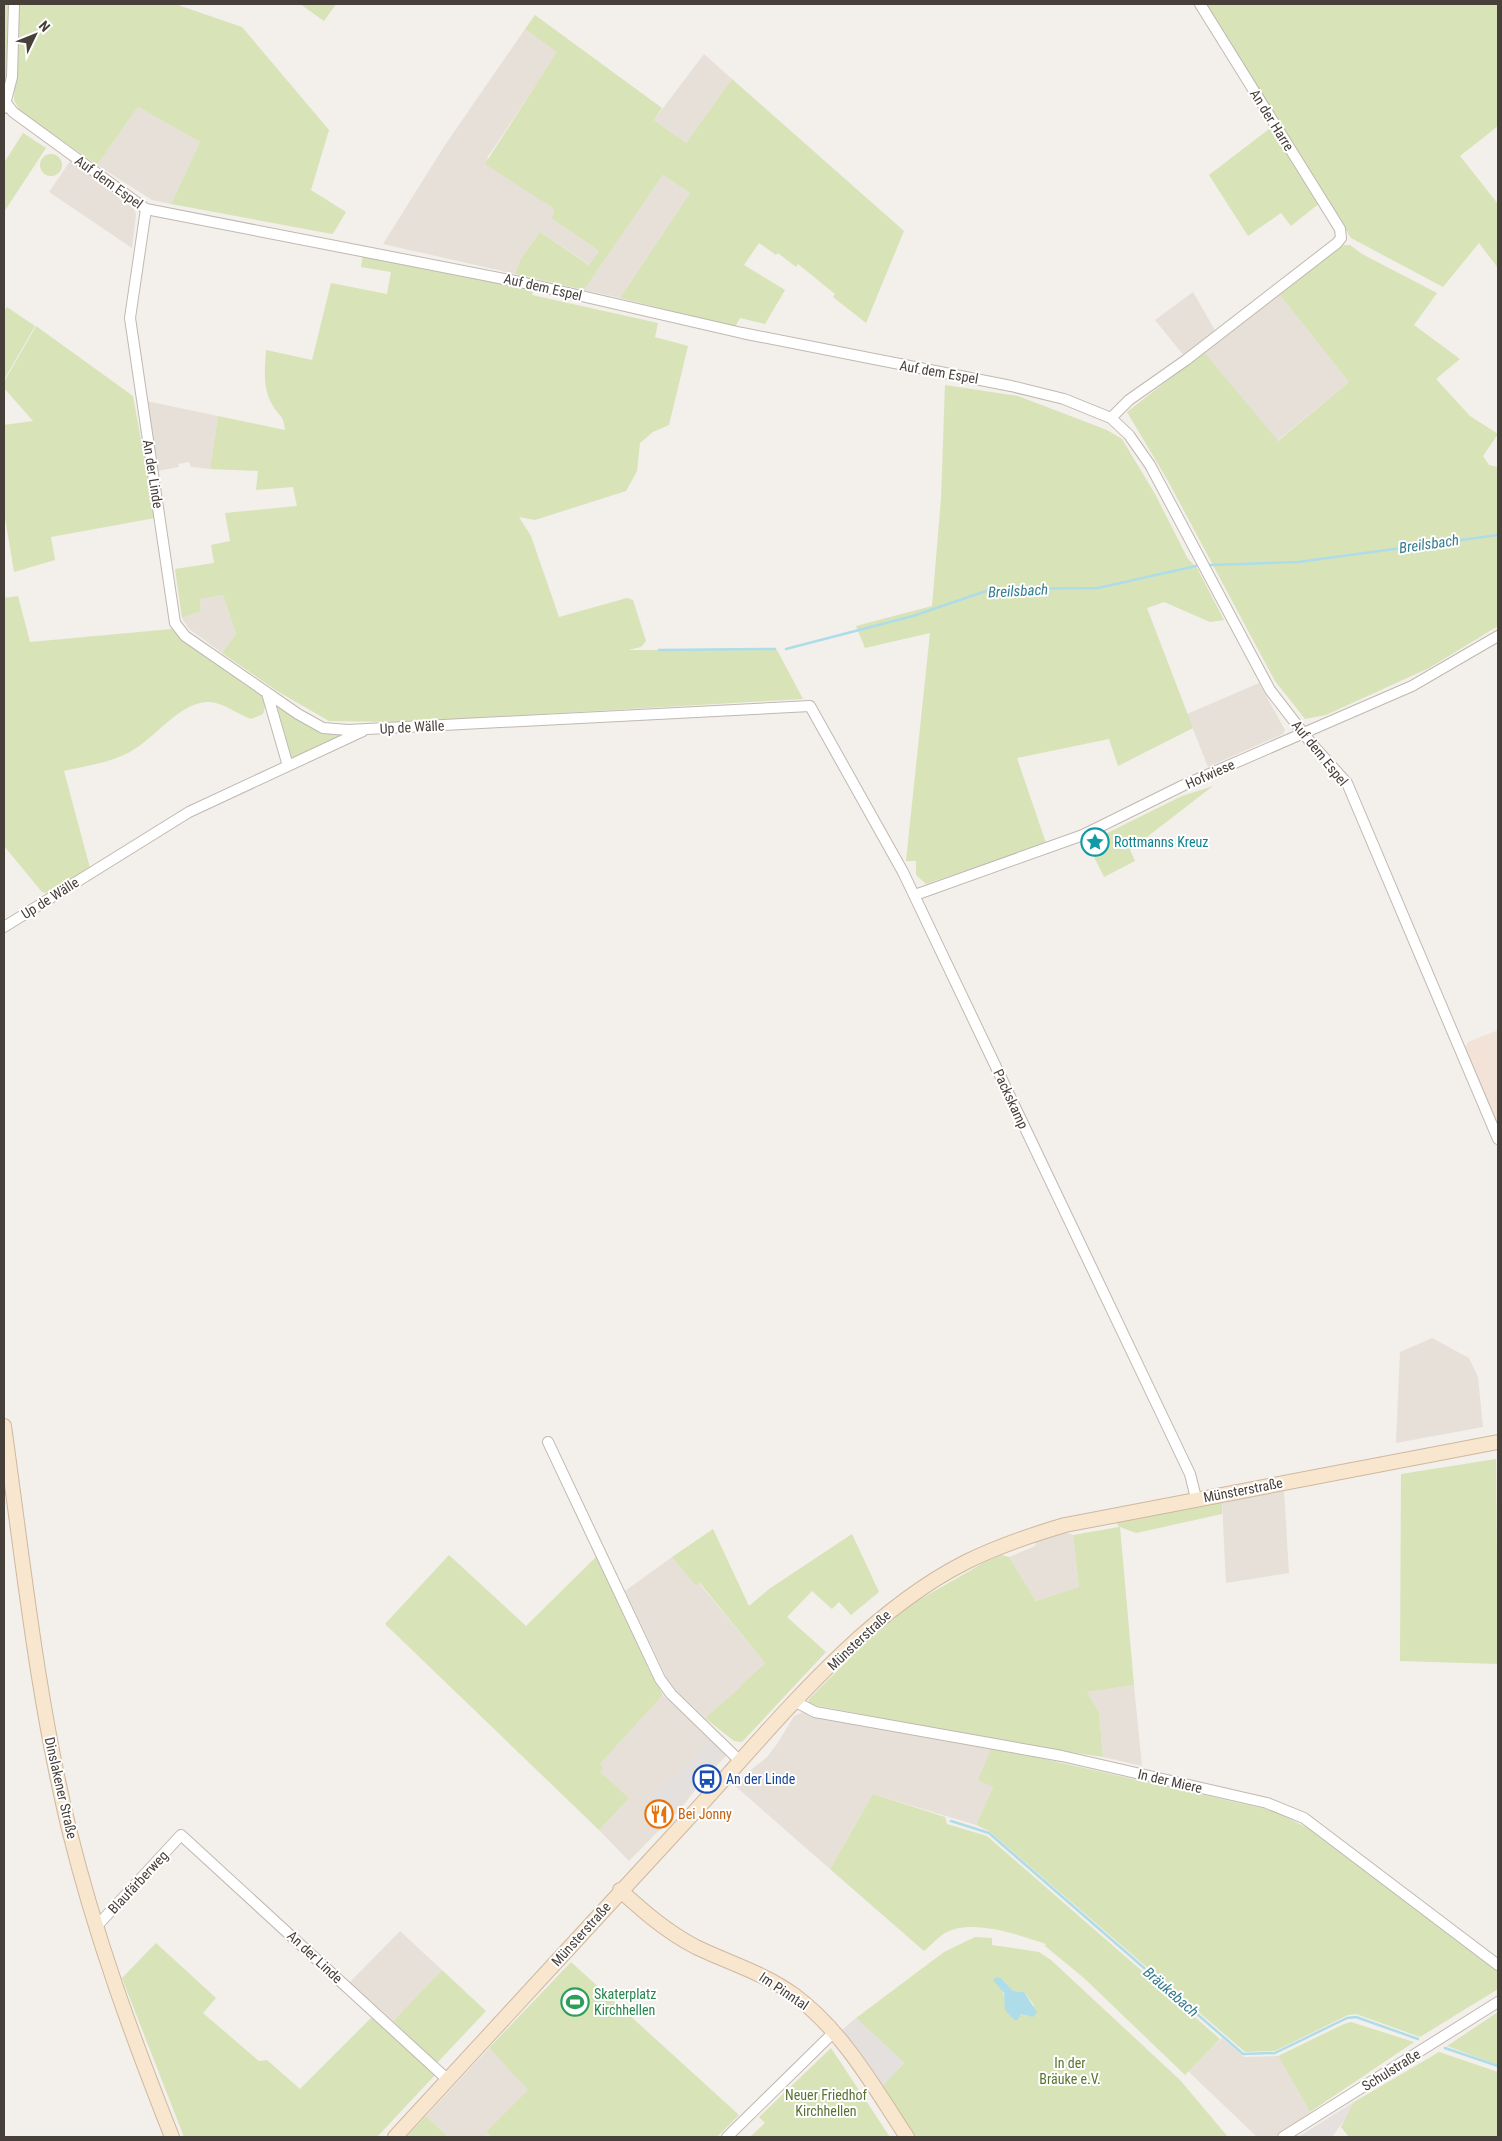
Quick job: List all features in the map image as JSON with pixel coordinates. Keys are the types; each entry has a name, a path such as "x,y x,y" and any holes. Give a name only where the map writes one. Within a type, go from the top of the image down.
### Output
{"main road":[{"name":"Dinslakener Straße","path":"4,1426 47,1726 69,1828 95,1928 132,2035 172,2137"},
{"name":"Münsterstraße","path":"395,2137 620,1890 836,1660 893,1608 964,1563 1013,1541 1065,1525 1196,1498 1498,1442"},
{"name":"Im Pinntal","path":"620,1890 659,1925 696,1947 769,1979 794,1995 815,2012 834,2032 907,2137"}],"street":[{"path":"5,104 12,77 14,4"},
{"name":"An der Harre","path":"1111,418 1129,400 1186,360 1341,238 1340,229 1200,4"},
{"name":"Auf dem Espel","path":"5,104 13,112 146,209 525,282 742,333 1011,386 1064,399 1111,418 1128,435 1150,465 1270,690 1303,733 1347,783 1498,1139"},
{"name":"An der Linde","path":"146,209 130,318 175,623 185,636 267,693 323,728 366,729"},
{"name":"Hofwiese","path":"915,895 1083,835 1184,785 1412,686 1498,636"},
{"path":"267,693 288,766"},
{"name":"Up de Wälle","path":"4,927 189,812 366,729 810,706"},
{"name":"Packskamp","path":"810,706 915,895 1190,1474 1196,1498"},
{"path":"548,1442 660,1679 671,1694 741,1762"},
{"name":"In der Miere","path":"796,1702 815,1712 1062,1756 1267,1803 1304,1818 1498,1965"},
{"name":"An der Linde","path":"181,1835 448,2080"},
{"name":"Blaufärberweg","path":"95,1928 181,1835"},
{"name":"Schulstraße","path":"1283,2137 1498,2002"},
{"path":"726,2137 834,2032"}],"shaded area":[{"path":"525,29 558,52 487,158 553,208 554,213 551,218 599,251 590,265 540,232 520,260 515,274 383,244 445,145"},
{"path":"704,54 732,79 686,143 654,120"},
{"path":"138,107 200,142 171,204 152,200 97,165"},
{"path":"70,161 131,203 136,214 132,248 49,192"},
{"path":"663,175 690,193 620,298 584,290"},
{"path":"1193,292 1216,332 1185,357 1155,320"},
{"path":"1279,294 1349,382 1277,441 1204,352"},
{"path":"146,401 218,416 210,469 191,467 189,462 178,464 179,467 157,471"},
{"path":"223,595 236,634 222,653 189,629 182,618 201,611 200,599"},
{"path":"1259,683 1285,730 1283,734 1208,767 1187,714"},
{"path":"1498,1030 1498,1128 1465,1049 1468,1042"},
{"path":"1432,1338 1469,1358 1478,1377 1483,1427 1396,1443 1400,1352"},
{"path":"1284,1491 1289,1573 1226,1583 1222,1502"},
{"path":"1066,1532 1073,1535 1079,1587 1036,1601 1009,1557 1035,1546 1036,1541"},
{"path":"672,1557 696,1586 699,1583 765,1663 740,1686 742,1687 705,1718 670,1685 625,1591"},
{"path":"1134,1685 1142,1766 1103,1757 1099,1712 1087,1692"},
{"path":"663,1695 727,1755 702,1781 682,1807 629,1861 599,1830 628,1798 599,1772 600,1764"},
{"path":"803,1712 992,1747 993,1787 976,1825 873,1794 830,1869 733,1784 767,1757 794,1716"},
{"path":"711,1739 723,1752 668,1816 649,1798 671,1777 677,1776"},
{"path":"400,1931 442,1970 393,2021 350,1982"},
{"path":"856,2018 904,2063 881,2087 841,2031"},
{"path":"1222,2038 1244,2057 1278,2056 1311,2114 1274,2137 1257,2137 1188,2071"},
{"path":"489,2048 529,2090 486,2133 491,2137 448,2137 426,2116"},
{"path":"1354,2102 1349,2114 1332,2137 1298,2137"}],"green space":[{"path":"4,4 11,4 8,88 4,92"},
{"path":"18,4 175,4 242,27 329,130 311,190 346,212 334,232 332,234 171,204 200,142 138,107 97,165 20,111 14,100"},
{"path":"300,4 336,4 324,21"},
{"path":"1205,4 1498,4 1498,126 1460,156 1498,204 1498,268 1479,243 1443,287 1351,238"},
{"path":"535,15 662,108 654,120 686,143 732,79 904,231 866,323 833,297 835,294 798,264 796,267 778,253 776,255 759,243 744,265 785,290 765,324 740,318 735,327 620,298 690,193 663,175 584,290 515,274 520,260 540,232 589,265 599,251 551,218 554,213 553,208 485,164 557,52 525,29"},
{"path":"1273,126 1321,202 1291,226 1281,213 1248,236 1209,175"},
{"path":"23,133 46,148 4,212 4,163"},
{"path":"51,154 59,157 62,165 59,173 51,176 43,173 40,165 43,157"},
{"path":"1344,245 1350,245 1362,254 1437,293 1414,325 1460,359 1436,379 1470,416 1498,434 1483,456 1489,465 1498,467 1498,626 1429,668 1326,715 1305,719 1275,681 1168,481 1127,412 1204,352 1278,441 1349,382 1279,294"},
{"path":"363,254 534,290 532,295 658,323 655,337 688,346 669,425 653,432 640,443 637,471 626,491 535,520 519,517 531,536 559,617 627,598 633,600 646,641 641,647 628,650 777,650 803,699 403,722 329,721 277,691 222,653 236,634 223,595 200,599 201,611 182,618 175,569 214,563 211,545 230,541 225,513 297,506 293,487 256,490 258,471 210,469 218,416 285,430 282,418 273,406 267,392 265,379 266,350 312,360 331,283 387,294 391,272 361,267"},
{"path":"7,307 35,326 4,380 4,312"},
{"path":"36,326 133,396 155,518 51,537 55,560 14,572 4,511 4,425 33,421 4,388 4,382"},
{"path":"945,385 1018,396 1107,430 1122,439 1155,494 1188,559 1197,568 1224,620 1210,622 1164,602 1147,608 1193,728 1118,766 1109,739 1017,758 1046,843 926,884 916,875 916,861 906,861 930,633 865,648 856,626 932,606 941,499"},
{"path":"18,596 30,642 172,629 183,641 261,695 266,702 263,714 251,719 219,704 208,702 197,704 177,715 128,753 104,762 64,771 90,868 50,894 42,892 4,846 4,598"},
{"path":"277,706 317,728 345,736 292,759"},
{"path":"1213,786 1130,850 1135,861 1104,877 1087,843 1182,796"},
{"path":"1496,1459 1498,1664 1400,1661 1401,1474"},
{"path":"1222,1502 1222,1514 1136,1533 1120,1527 1134,1685 1087,1692 1099,1712 1103,1757 1030,1746 808,1704 809,1699 864,1644 912,1604 985,1562 1002,1555 1009,1557 1036,1601 1079,1587 1073,1535 1119,1527 1115,1520"},
{"path":"713,1529 749,1606 769,1589 852,1534 879,1592 851,1615 839,1602 832,1609 812,1591 787,1617 826,1652 742,1742 734,1741 705,1718 765,1663 700,1583 696,1586 672,1557"},
{"path":"599,1554 648,1668 663,1695 600,1764 603,1768 600,1772 629,1798 599,1830 385,1624 449,1555 526,1626"},
{"path":"992,1747 1274,1811 1308,1828 1498,1970 1498,1989 1420,2037 1356,2014 1348,2015 1275,2051 1245,2052 989,1831 976,1825 993,1787 978,1780"},
{"path":"873,1794 945,1817 947,1824 987,1836 1220,2039 1185,2075 1084,1978 1045,1946 1046,1944 1023,1936 996,1930 968,1927 945,1933 924,1951 830,1869"},
{"name":"In der Bräuke e.V.","path":"975,1937 992,1938 992,1945 1039,1952 1051,1960 1180,2080 1228,2137 916,2137 881,2087 904,2063 856,2018 944,1952","holes":["996,1977 1001,1978 1013,1991 1024,1992 1034,2005 1029,2016 1021,2014 1014,2020 1011,2016"]},
{"path":"156,1943 216,1998 203,2013 259,2061 267,2060 300,2089 373,2016 435,2075 377,2137 184,2137 122,1978"},
{"path":"571,1962 739,2115 717,2137 491,2137 486,2132 528,2090 489,2048"},
{"path":"442,1970 486,2011 437,2063 393,2021"},
{"path":"1498,2012 1498,2065 1447,2046"},
{"path":"1351,2022 1414,2042 1310,2112 1278,2056"},
{"name":"Neuer Friedhof Kirchhellen","path":"831,2048 890,2137 750,2137 765,2123 759,2117"},
{"path":"1439,2052 1498,2072 1498,2137 1349,2137 1341,2127 1354,2102"},
{"path":"426,2116 448,2137 406,2137"}],"water":[{"path":"996,1977 1001,1978 1013,1991 1024,1992 1037,2012 1033,2017 1021,2014 1018,2020 1014,2020 1005,2010 1004,1993 993,1980"}],"waterway":[{"name":"Breilsbach","path":"1210,565 1298,562 1498,535"},
{"name":"Breilsbach","path":"786,649 913,616 992,589 1098,588 1196,566"},
{"name":"Breilsbach","path":"659,650 775,649"},
{"name":"Bräukebach","path":"951,1821 989,1833 1243,2054 1275,2053 1347,2018 1356,2017 1418,2039"},
{"name":"Bräukebach","path":"1445,2048 1498,2066"}],"place":[{"name":"Rottmanns Kreuz","path":"1095,842"},
{"name":"An der Linde","path":"707,1779"},
{"name":"Bei Jonny","path":"659,1814"},
{"name":"Skaterplatz Kirchhellen","path":"575,2002"}]}
